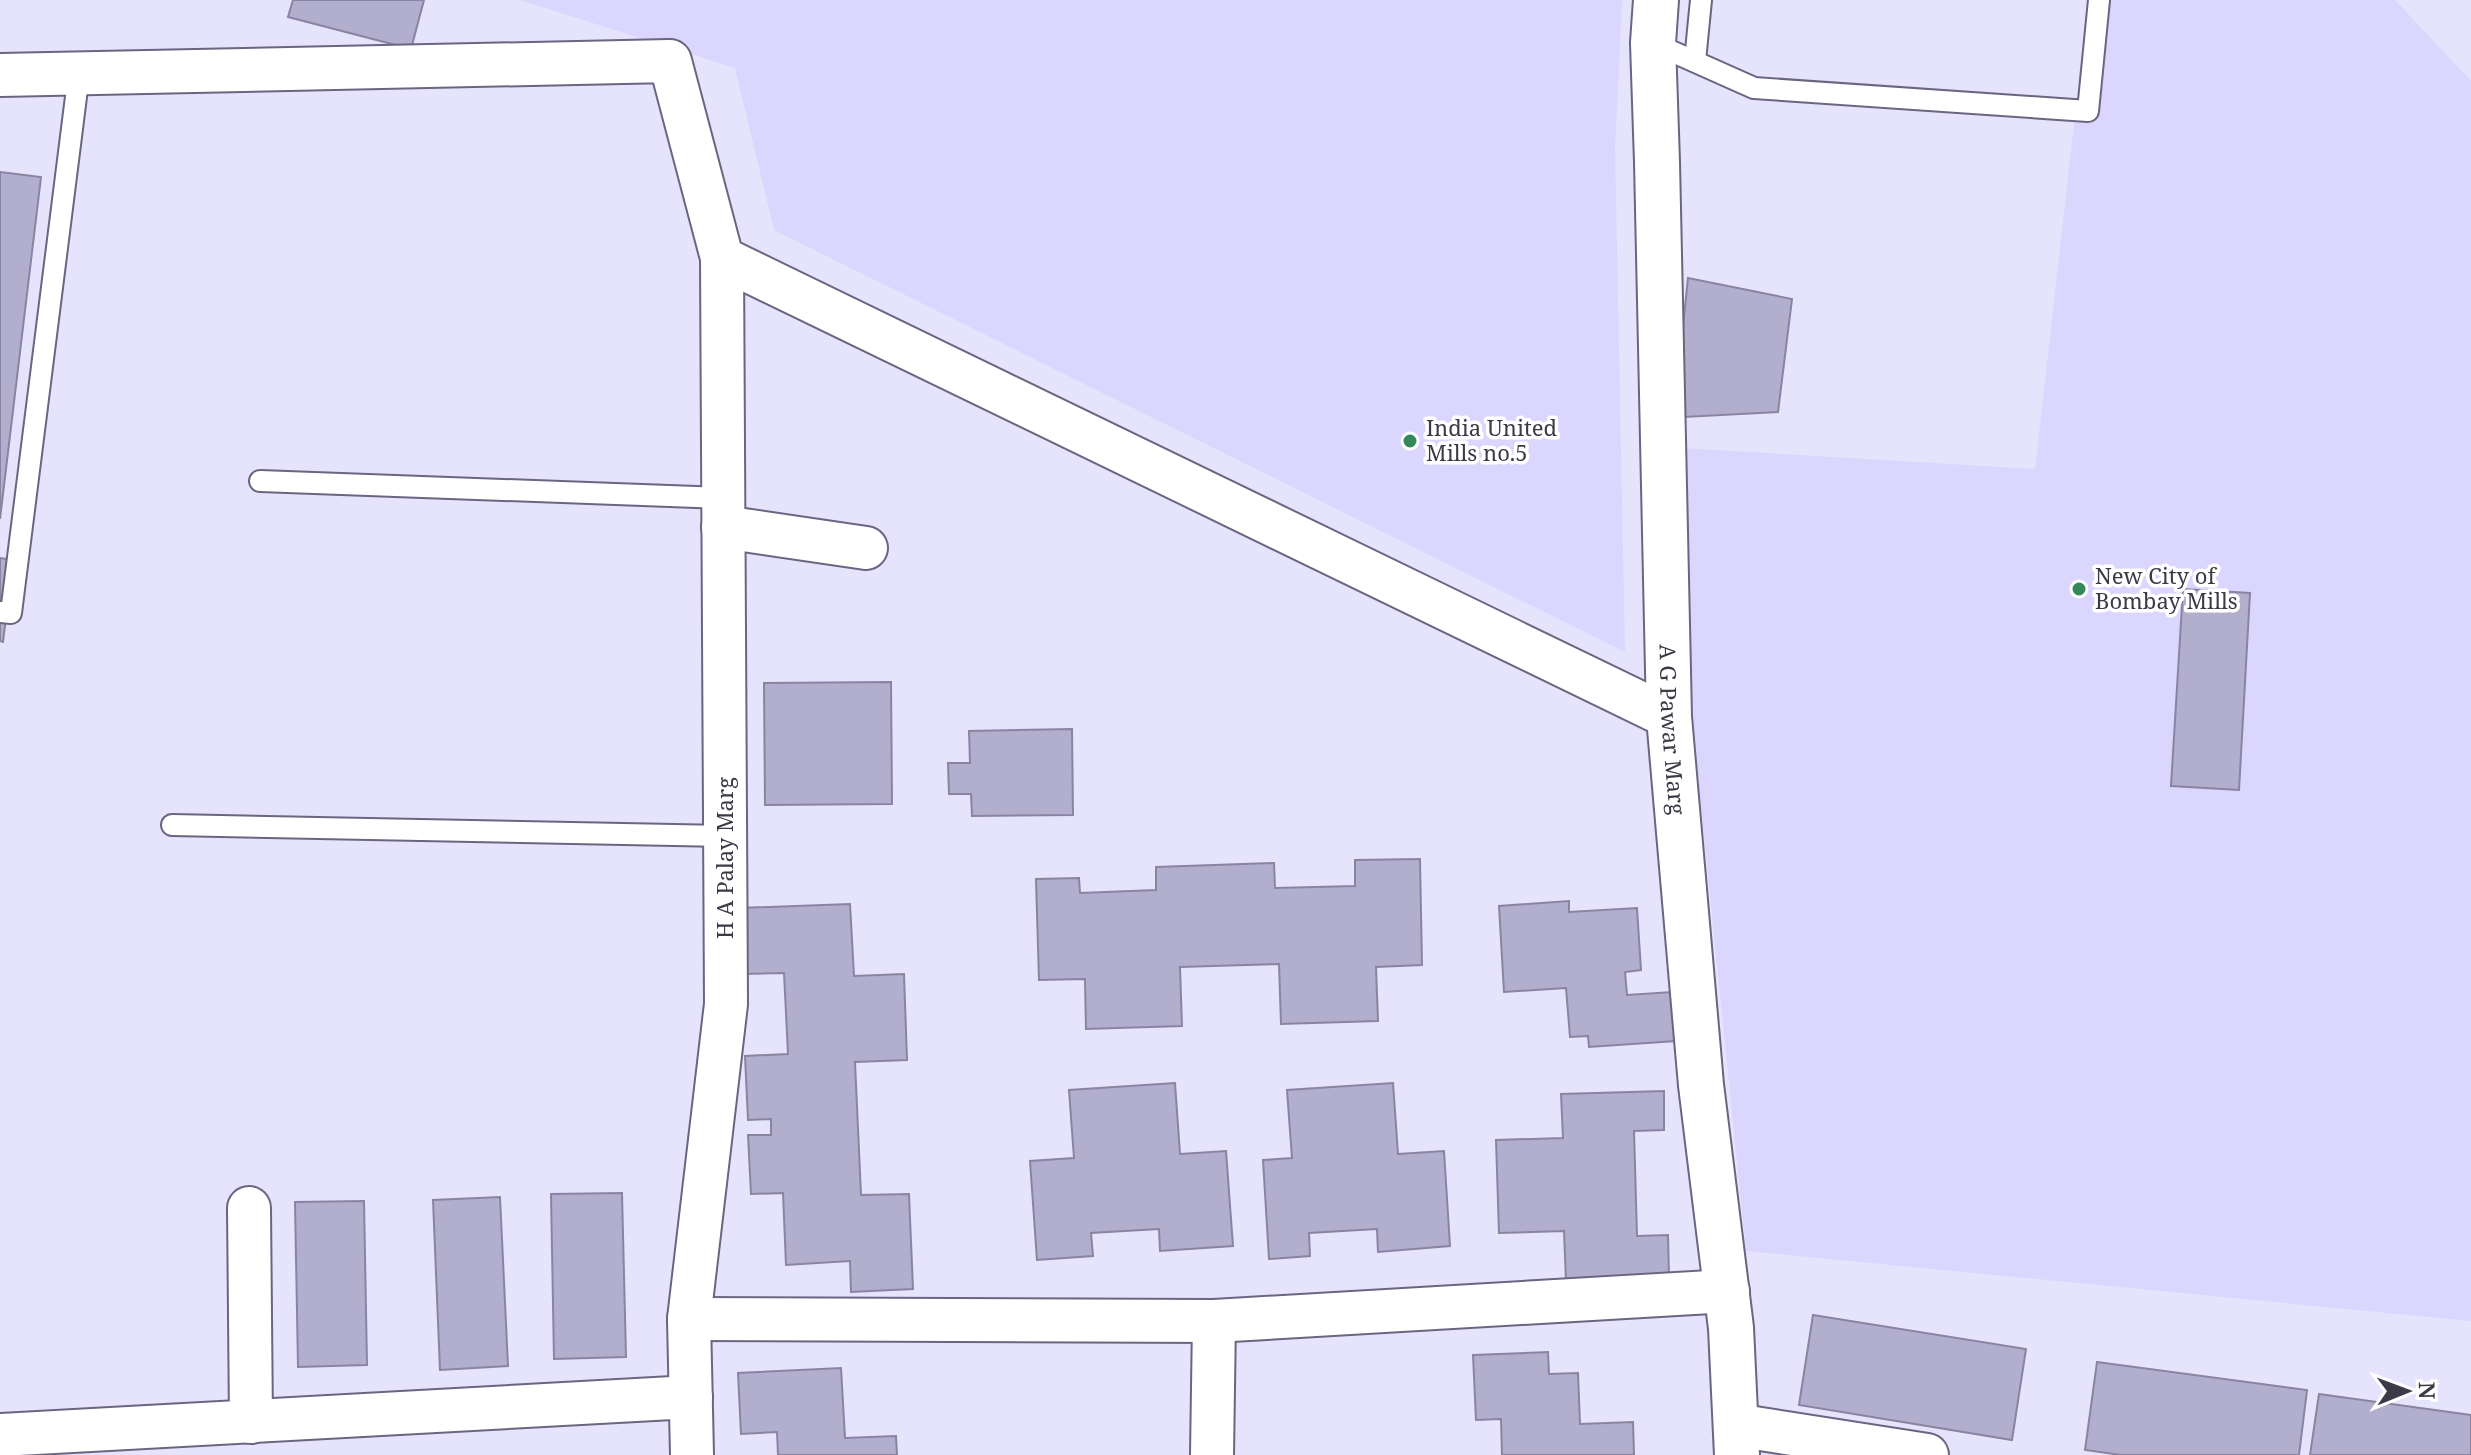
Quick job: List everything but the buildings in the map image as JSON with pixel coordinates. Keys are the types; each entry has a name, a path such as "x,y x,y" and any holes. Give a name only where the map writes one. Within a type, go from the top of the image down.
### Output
{"street":[{"name":"A G Pawar Marg","path":"1656,0 1653,43 1669,717 1701,1085 1728,1291 1736,1440"},
{"name":"H A Palay Marg","path":"79,73 670,61 722,258 726,1004 689,1319 692,1455"},
{"path":"0,75 79,73"},
{"path":"722,258 1669,717"},
{"path":"723,512 866,548"},
{"path":"249,1208 251,1422"},
{"path":"689,1319 1214,1321 1728,1291"},
{"path":"1212,1455 1214,1321"},
{"path":"0,1435 691,1397"},
{"path":"1736,1440 1927,1455"}],"lane":[{"path":"1695,61 1701,0"},
{"path":"1653,43 1754,88 2088,111 2099,0"},
{"path":"0,612 11,613 79,73"},
{"path":"260,481 723,512"},
{"path":"172,825 725,836"}],"shaded area":[{"name":"India United Mills no.5","path":"520,0 1622,0 1615,147 1625,652 774,230 735,68"},
{"name":"New City of Bombay Mills","path":"2088,0 2395,0 2471,81 2471,1321 1746,1251 1691,708 1682,448 2035,469"}],"place":[{"name":"India United Mills no.5","path":"1410,441"},
{"name":"New City of Bombay Mills","path":"2079,589"}]}
